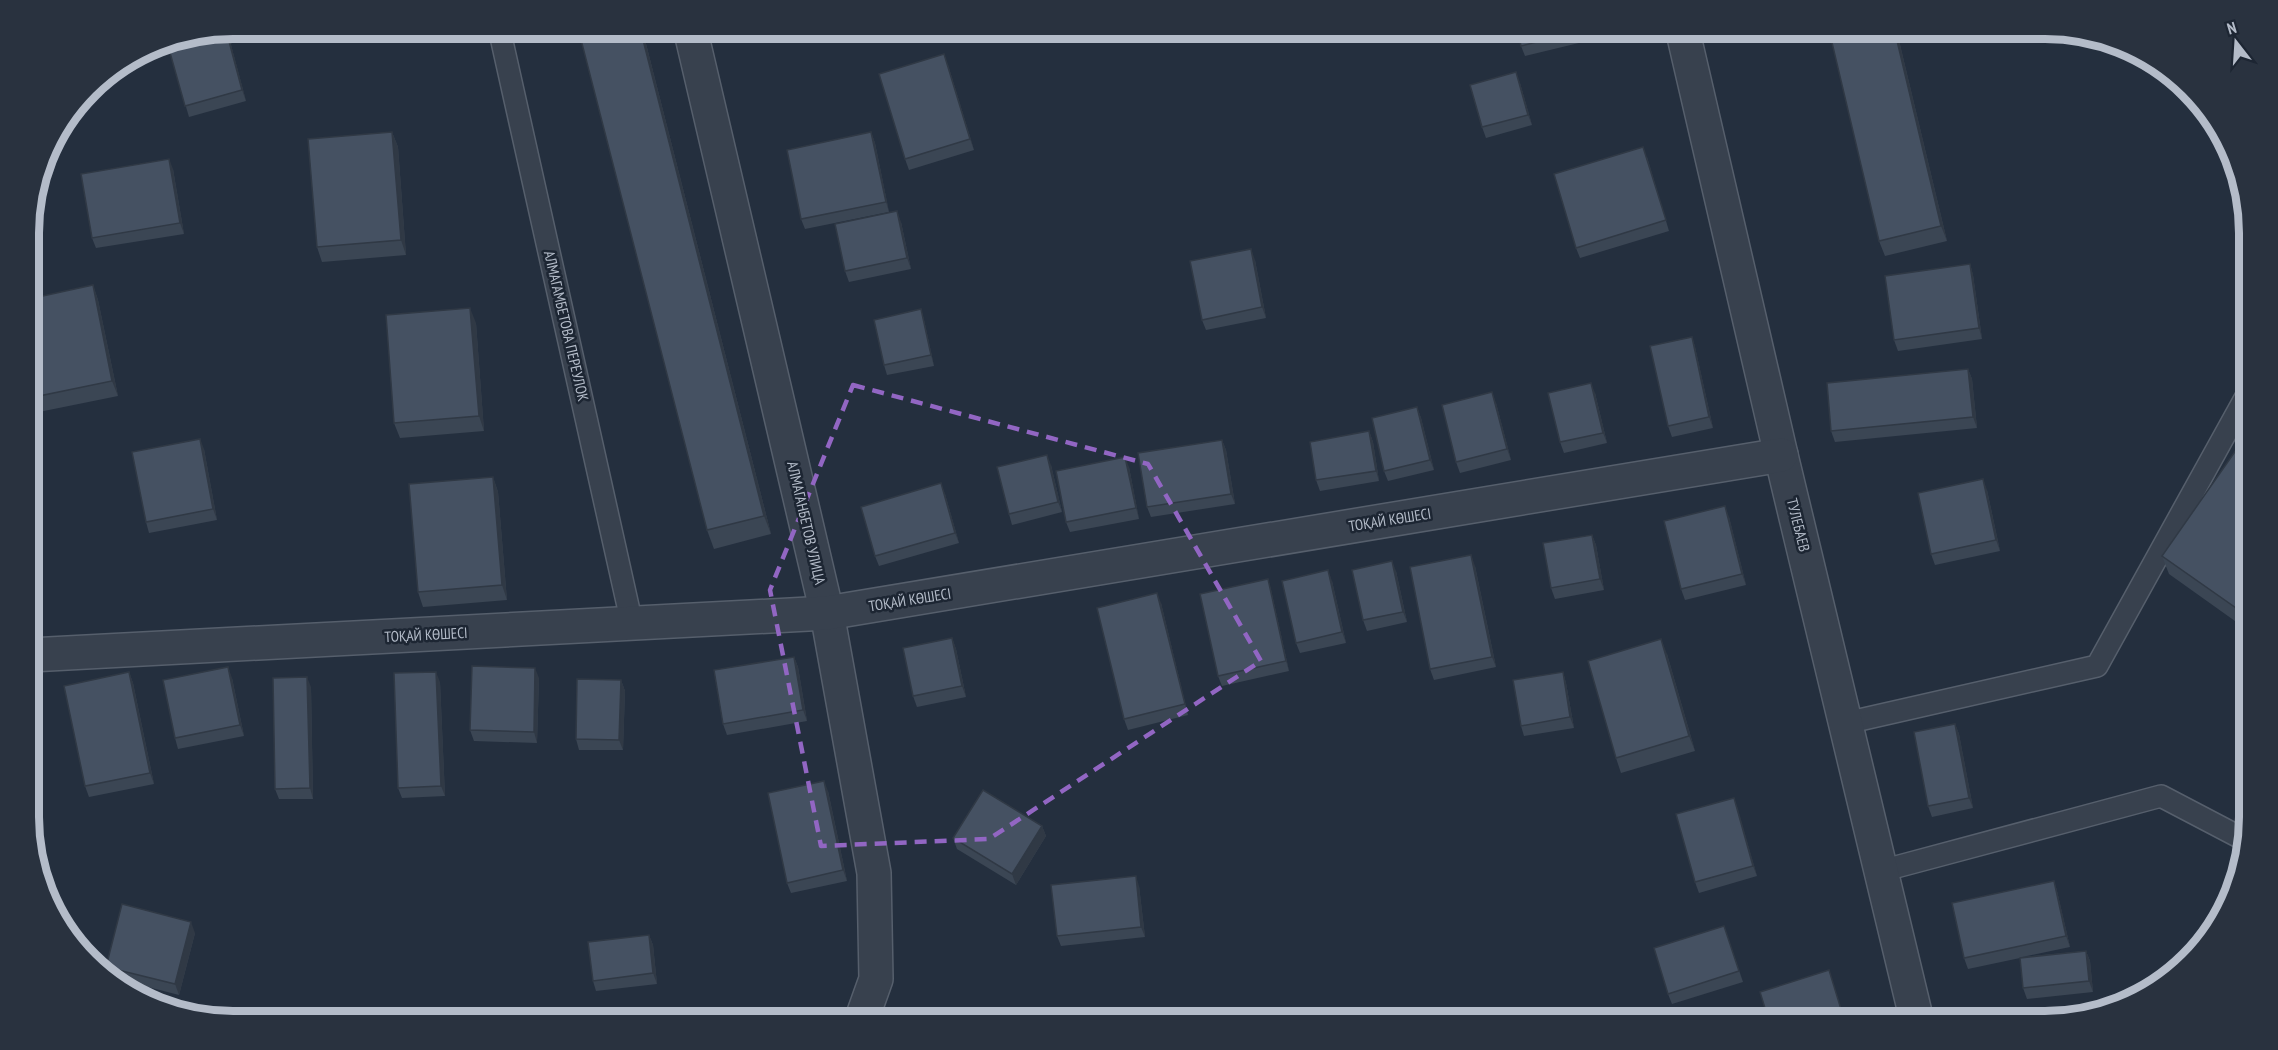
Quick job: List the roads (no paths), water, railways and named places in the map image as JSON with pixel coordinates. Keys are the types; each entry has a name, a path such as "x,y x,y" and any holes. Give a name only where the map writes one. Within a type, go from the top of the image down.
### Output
{"street":[{"name":"АЛМАГАНБЕТОВ УЛИЦА","path":"693,39 827,614 874,873 876,979 865,1011"},
{"name":"ТУЛЕБАЕВ","path":"1685,39 1781,455 1915,1011"},
{"name":"ТОҚАЙ КӨШЕСІ","path":"39,655 827,614 1781,455"}],"lane":[{"name":"АЛМАГАМБЕТОВА ПЕРЕУЛОК","path":"501,39 632,624"},
{"path":"1846,723 2097,666 2239,409"},
{"path":"1881,871 2161,796 2238,836"}]}
